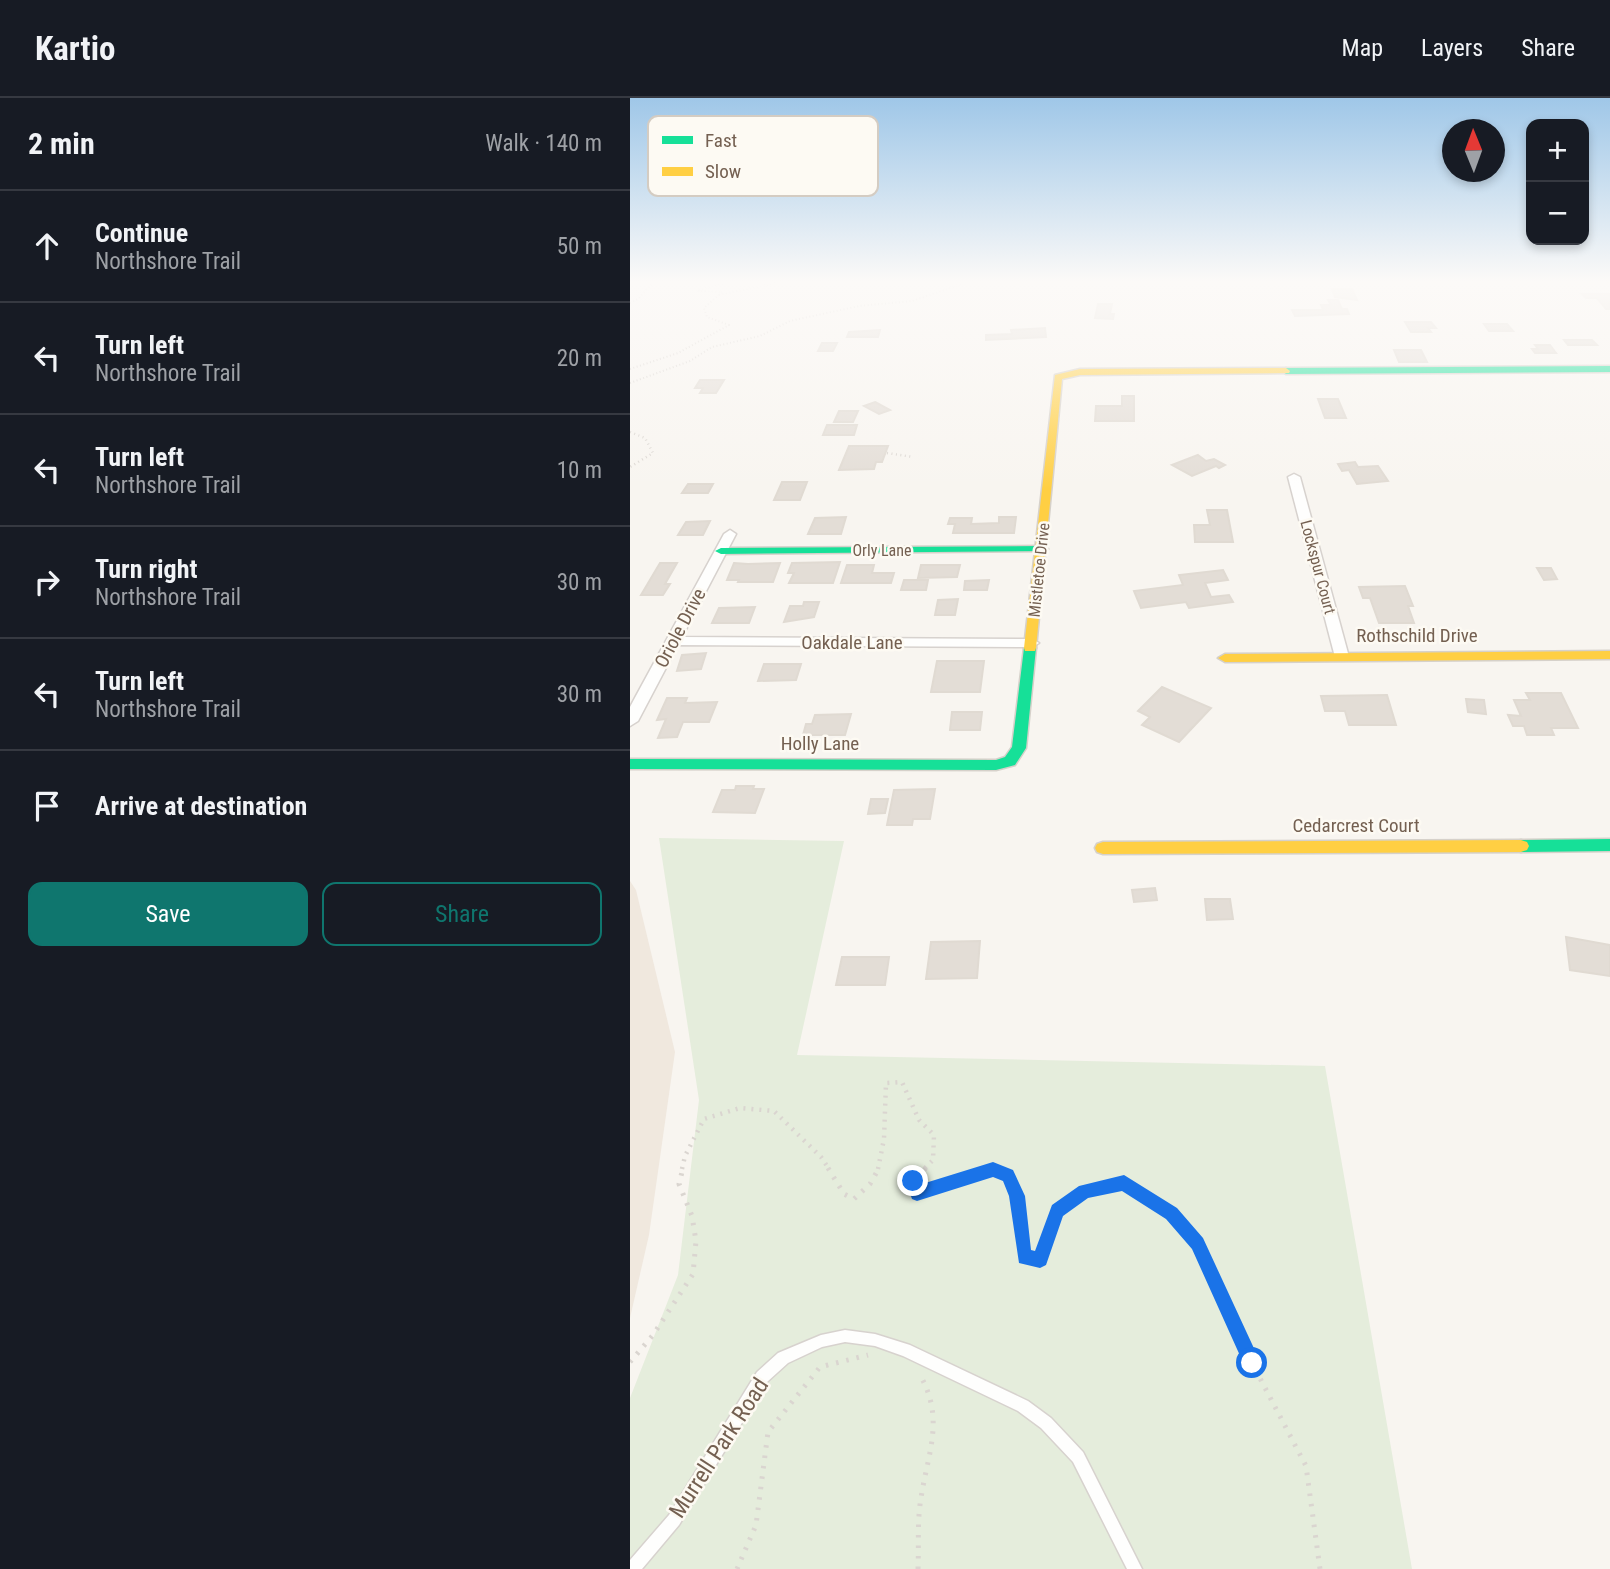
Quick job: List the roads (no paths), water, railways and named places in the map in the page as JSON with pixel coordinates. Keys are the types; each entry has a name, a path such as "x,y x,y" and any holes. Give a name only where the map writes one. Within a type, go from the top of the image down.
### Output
{"street":[{"name":"Mistletoe Drive","path":"1010,761 1019,748 1059,377 1080,372 1610,369"},
{"name":"Lockspur Court","path":"1294,477 1342,657"},
{"name":"Oriole Drive","path":"630,721 730,534"},
{"name":"Orly Lane","path":"722,551 1042,549"},
{"name":"Oakdale Lane","path":"673,641 1032,643"},
{"name":"Rothschild Drive","path":"1225,658 1610,655"},
{"name":"Holly Lane","path":"630,764 996,765 1010,761"},
{"name":"Cedarcrest Court","path":"1103,848 1610,845"}],"lane":[{"name":"Murrell Park Road","path":"632,1569 674,1520 762,1377 783,1358 821,1341 845,1336 876,1340 905,1350 1023,1406 1046,1423 1078,1457 1135,1569"}]}
